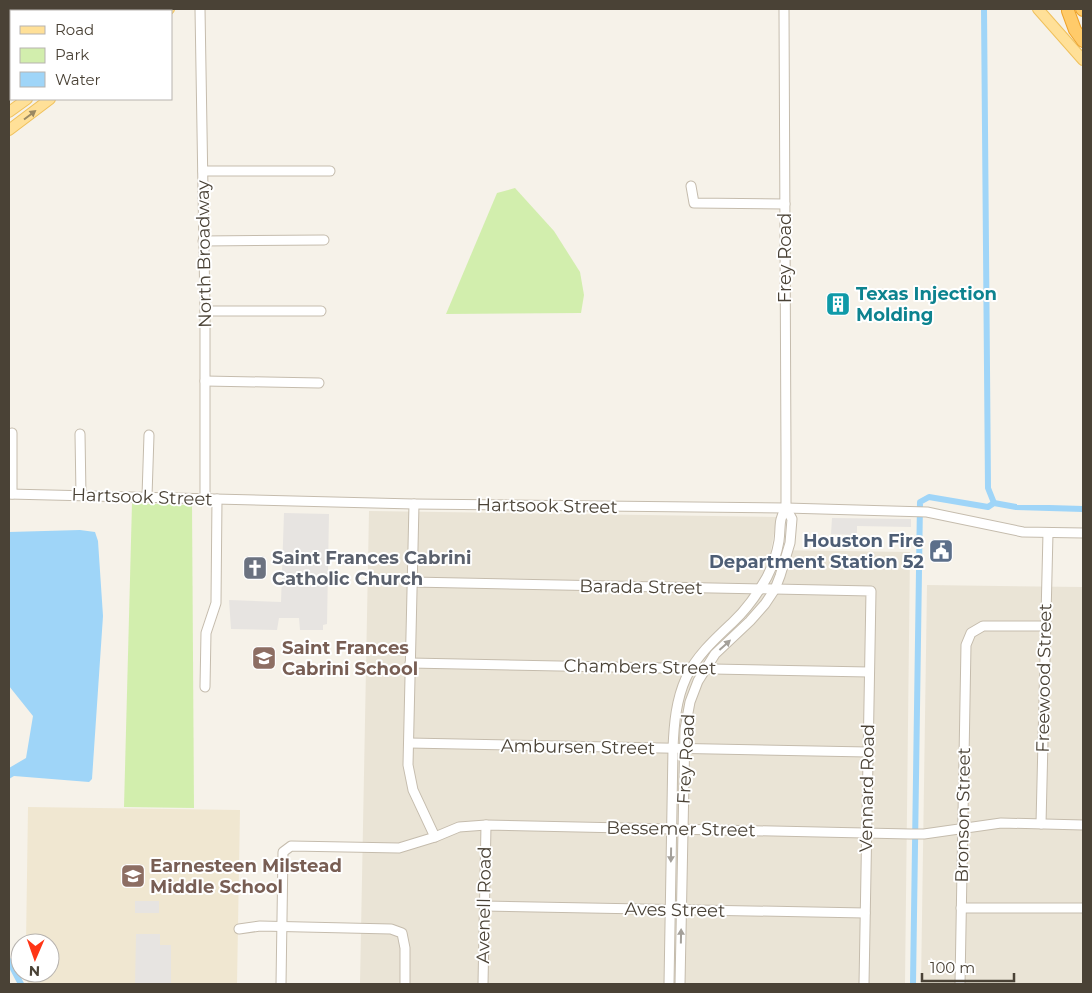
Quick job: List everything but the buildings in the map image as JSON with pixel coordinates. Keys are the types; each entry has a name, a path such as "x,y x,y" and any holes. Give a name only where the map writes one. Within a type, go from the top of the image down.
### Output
{"highway":[{"path":"1067,10 1083,28"},
{"path":"1067,10 1075,30 1083,41"}],"main road":[{"path":"1038,9 1083,60"},
{"path":"9,112 26,100"},
{"path":"9,130 49,100"}],"street":[{"name":"North Broadway","path":"200,9 205,311 205,498"},
{"name":"Frey Road","path":"680,984 685,729 690,702 698,681 715,654 750,621 775,589 790,543 792,520 786,508 784,9"},
{"path":"203,171 330,171"},
{"path":"691,186 694,203 785,204"},
{"path":"203,241 324,240"},
{"path":"205,311 321,311"},
{"path":"205,381 319,383"},
{"path":"11,494 12,432"},
{"path":"80,434 81,495"},
{"path":"147,496 149,435"},
{"name":"Hartsook Street","path":"11,494 414,504 913,511 928,512 1023,532 1083,534"},
{"path":"205,687 206,633 216,603 217,499"},
{"path":"414,504 408,766 413,790 435,837"},
{"name":"Frey Road","path":"669,984 673,748 674,724 679,696 692,668 710,645 750,603 759,589 774,560 780,538 781,517 786,508"},
{"name":"Freewood Street","path":"1041,824 1048,533"},
{"name":"Barada Street","path":"412,582 871,591"},
{"name":"Vennard Road","path":"864,984 871,591"},
{"name":"Bronson Street","path":"960,984 966,645 971,633 983,626 1045,626"},
{"name":"Chambers Street","path":"410,663 870,672"},
{"name":"Ambursen Street","path":"409,743 868,752"},
{"name":"Bessemer Street","path":"282,927 283,852 291,846 399,848 460,827 486,825 924,834 1001,823 1083,825"},
{"name":"Avenell Road","path":"483,984 486,825"},
{"name":"Aves Street","path":"484,906 865,913"},
{"path":"962,908 1083,908"},
{"path":"239,929 260,926 391,929 402,933 405,948 404,984"},
{"path":"281,984 282,927"}],"shaded area":[{"path":"369,511 777,517 771,550 910,552 905,984 360,984"},
{"path":"284,513 329,514 327,624 323,625 323,630 300,630 299,618 279,618 277,630 231,629 229,600 281,602"},
{"path":"832,518 911,519 911,527 857,526 857,535 831,534"},
{"path":"927,585 1083,587 1083,984 921,984"},
{"name":"Earnesteen Milstead Middle School","path":"28,807 240,810 237,984 29,984 60,983 60,933 26,933"},
{"path":"135,901 159,901 159,913 135,913"},
{"path":"136,934 160,934 160,945 171,945 171,984 135,984"}],"green space":[{"path":"515,188 554,231 580,272 584,295 581,313 446,314 497,193"},
{"path":"132,503 192,505 194,808 124,807"}],"water":[{"path":"80,530 95,532 98,541 103,616 92,779 89,782 14,776 9,779 9,768 26,758 33,716 9,686 9,532"}],"waterway":[{"path":"984,9 988,488 994,503"},
{"path":"913,984 920,502 929,497 988,507 994,503 1016,507 1083,509"},
{"path":"9,961 21,984"}],"place":[{"name":"Texas Injection Molding","path":"838,304"},
{"name":"Houston Fire Department Station 52","path":"941,551"},
{"name":"Saint Frances Cabrini Catholic Church","path":"255,568"},
{"name":"Saint Frances Cabrini School","path":"264,658"},
{"name":"Earnesteen Milstead Middle School","path":"133,876"}]}
